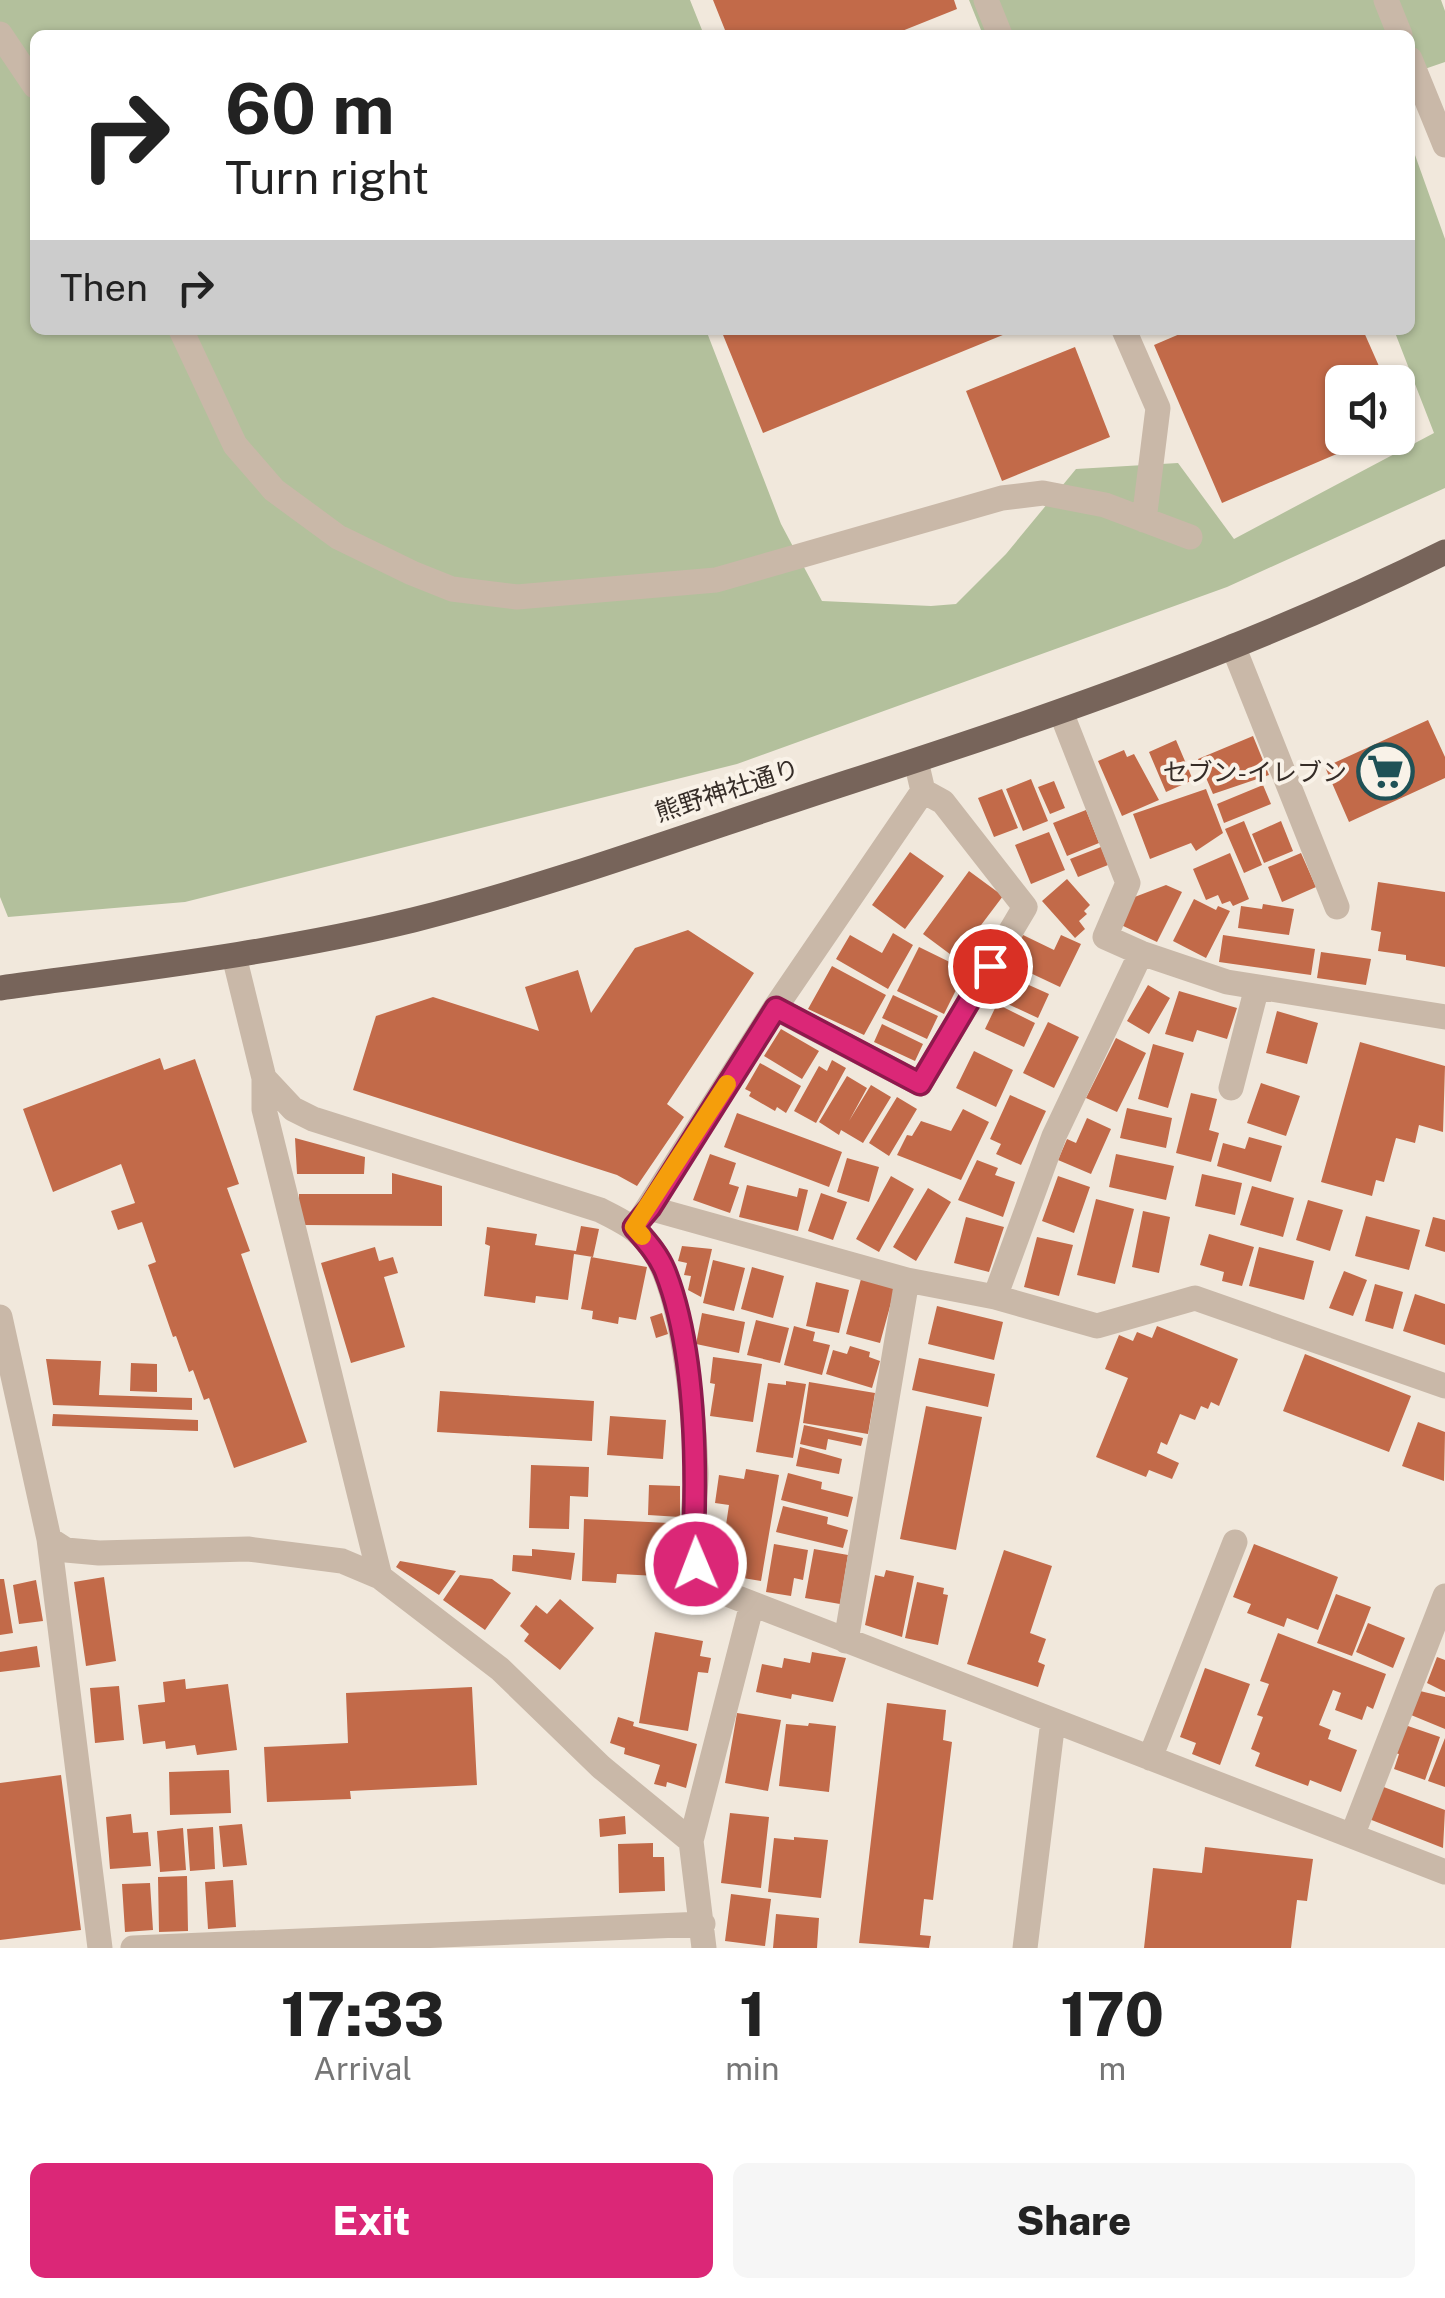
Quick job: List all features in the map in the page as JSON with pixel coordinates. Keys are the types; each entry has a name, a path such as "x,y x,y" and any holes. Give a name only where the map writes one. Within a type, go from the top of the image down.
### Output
{"main road":[{"name":"熊野神社通り","path":"0,988 234,956 413,920 1061,712 1233,646 1445,552"}],"street":[{"path":"986,0 998,30"},
{"path":"1386,0 1398,30"},
{"path":"0,34 30,79"},
{"path":"1415,71 1445,145"},
{"path":"183,335 235,445 274,490 338,537 452,589 517,596 716,580 1002,498 1043,493 1105,505 1190,538"},
{"path":"1126,335 1158,408 1144,520"},
{"path":"1233,646 1337,907"},
{"path":"1061,712 1128,883 1104,937 1141,954 1227,982 1445,1018"},
{"path":"642,1218 776,1008 923,791 916,760"},
{"path":"776,1008 920,1084 1026,907 942,802 923,791"},
{"path":"995,1297 1054,1136 1141,954"},
{"path":"234,956 264,1078 264,1109 380,1576"},
{"path":"1231,1088 1257,987"},
{"path":"264,1078 293,1109 314,1119 600,1210 995,1297 1097,1326 1195,1298 1445,1386"},
{"path":"642,1218 674,1298 684,1355 696,1471 693,1555 706,1578 722,1592 1445,1872"},
{"path":"846,1641 906,1280"},
{"path":"0,1318 49,1539 100,1948"},
{"path":"49,1539 66,1550 98,1552 248,1548 342,1561 380,1576 500,1668 601,1766 691,1841"},
{"path":"1150,1758 1235,1542"},
{"path":"1352,1836 1445,1596"},
{"path":"133,1948 704,1936 691,1841 752,1604"},
{"path":"1025,1948 1053,1721"}],"green space":[{"path":"0,0 690,0 702,30 30,30 30,335 708,335 781,524 822,601 956,604 1006,554 1076,469 1178,463 1234,539 1392,455 1415,455 1415,443 1434,433 1415,384 1415,365 1408,365 1396,335 1415,335 1415,155 1445,239 1445,488 1227,587 737,764 185,902 8,917 0,897"},
{"path":"969,0 1441,0 1445,11 1445,62 1415,72 1415,30 981,30"}],"building":[{"path":"713,0 954,0 957,9 904,30 725,30"},
{"path":"723,335 1003,335 763,433"},
{"path":"1177,335 1365,335 1378,365 1325,365 1325,455 1334,455 1222,503 1154,345"},
{"path":"1075,347 1110,437 1002,481 966,391"},
{"name":"セブン-イレブン","path":"1428,720 1445,757 1445,778 1349,822 1325,767"},
{"path":"1253,736 1269,775 1213,794 1198,759"},
{"path":"1176,740 1193,780 1166,792 1149,752"},
{"path":"1124,750 1127,757 1134,754 1159,800 1122,816 1098,761"},
{"path":"1031,779 1048,821 1023,831 1006,789"},
{"path":"1054,781 1065,808 1050,814 1038,787"},
{"path":"1263,785 1271,804 1224,823 1217,804"},
{"path":"1002,789 1018,828 994,837 978,798"},
{"path":"1206,789 1223,833 1196,851 1191,843 1150,859 1133,814"},
{"path":"1086,810 1099,843 1067,856 1053,823"},
{"path":"1244,821 1262,865 1244,873 1225,829"},
{"path":"1281,821 1293,851 1264,863 1252,834"},
{"path":"1049,832 1065,870 1031,884 1015,845"},
{"path":"1101,847 1108,865 1078,877 1070,859"},
{"path":"910,852 944,876 905,929 872,905"},
{"path":"1230,853 1249,899 1233,906 1230,901 1222,904 1218,895 1206,900 1193,869"},
{"path":"1301,853 1316,887 1282,902 1268,867"},
{"path":"969,871 1003,896 969,941 979,949 966,966 923,934"},
{"path":"1067,879 1090,905 1079,921 1085,929 1075,938 1042,901"},
{"path":"1378,882 1445,892 1445,967 1378,951 1381,932 1371,930"},
{"path":"1166,885 1182,892 1157,942 1119,924 1132,898"},
{"path":"1194,899 1216,910 1218,906 1230,911 1206,958 1173,941"},
{"path":"1263,904 1294,909 1289,935 1238,928 1241,906 1262,909"},
{"path":"688,930 754,973 667,1104 684,1117 637,1186 617,1175 353,1090 376,1016 433,997 539,1031 525,987 578,970 591,1013 635,948"},
{"path":"893,933 913,945 888,989 836,959 850,935 882,953"},
{"path":"1023,935 1054,950 1061,935 1081,944 1060,987 1009,963"},
{"path":"1223,935 1315,949 1311,975 1219,962"},
{"path":"919,947 966,970 944,1014 897,991"},
{"path":"1321,952 1371,959 1366,985 1317,978"},
{"path":"832,966 886,995 864,1035 808,1009"},
{"path":"1009,976 1049,994 1038,1018 999,1000"},
{"path":"1148,985 1170,998 1149,1034 1127,1021"},
{"path":"1179,991 1237,1008 1227,1039 1197,1030 1193,1042 1165,1034"},
{"path":"893,995 938,1016 927,1039 882,1018"},
{"path":"997,1004 1035,1023 1024,1047 985,1029"},
{"path":"1277,1011 1318,1023 1307,1064 1266,1053"},
{"path":"1048,1022 1079,1037 1054,1088 1023,1073"},
{"path":"882,1024 923,1044 915,1061 874,1042"},
{"path":"781,1029 819,1051 802,1079 764,1056"},
{"path":"1116,1038 1146,1053 1117,1112 1086,1098"},
{"path":"1360,1042 1445,1066 1443,1132 1419,1125 1415,1143 1396,1138 1384,1182 1376,1180 1372,1196 1321,1182"},
{"path":"1153,1044 1184,1053 1168,1108 1138,1099"},
{"path":"974,1051 1013,1070 996,1107 956,1088"},
{"path":"160,1058 164,1070 195,1059 239,1184 227,1188 250,1251 241,1254 307,1442 234,1468 209,1398 204,1400 193,1370 189,1372 176,1336 173,1337 148,1265 156,1262 142,1222 118,1230 111,1211 135,1203 121,1164 53,1192 23,1109"},
{"path":"832,1060 846,1068 816,1123 794,1111 819,1066 827,1071"},
{"path":"760,1063 801,1086 786,1113 749,1096 751,1092 745,1089"},
{"path":"847,1076 867,1088 849,1121 871,1085 891,1097 863,1143 841,1130 839,1135 819,1122"},
{"path":"1261,1083 1300,1096 1286,1136 1247,1123"},
{"path":"1191,1093 1217,1099 1209,1130 1219,1133 1211,1162 1176,1153"},
{"path":"1010,1095 1046,1111 1021,1165 996,1154 1001,1144 990,1139"},
{"path":"897,1097 917,1109 889,1156 869,1143"},
{"path":"1127,1108 1172,1118 1166,1148 1120,1138"},
{"path":"963,1109 989,1122 961,1180 897,1155 907,1135 912,1136 921,1121 951,1131"},
{"path":"737,1113 842,1152 829,1187 724,1147"},
{"path":"1087,1118 1111,1129 1091,1174 1058,1160 1067,1139 1076,1143"},
{"path":"1249,1137 1282,1146 1271,1182 1217,1166 1223,1143 1245,1149"},
{"path":"295,1138 365,1157 364,1174 297,1174"},
{"path":"710,1154 736,1163 729,1184 739,1187 730,1213 693,1200"},
{"path":"1116,1154 1174,1166 1166,1200 1109,1187"},
{"path":"847,1158 879,1167 869,1202 837,1192"},
{"path":"977,1160 998,1168 995,1175 1015,1182 1003,1217 958,1200"},
{"path":"392,1173 442,1186 442,1226 304,1225 299,1218 299,1194 392,1194"},
{"path":"1202,1174 1242,1183 1235,1215 1195,1206"},
{"path":"891,1176 914,1189 879,1252 856,1239"},
{"path":"1058,1176 1090,1187 1074,1233 1042,1221"},
{"path":"747,1185 797,1197 799,1188 808,1190 798,1231 739,1217"},
{"path":"1252,1186 1294,1198 1283,1237 1240,1225"},
{"path":"928,1188 951,1202 916,1261 893,1247"},
{"path":"821,1193 847,1202 833,1240 808,1231"},
{"path":"1096,1199 1134,1209 1115,1284 1077,1275"},
{"path":"1308,1200 1343,1210 1330,1251 1296,1240"},
{"path":"1143,1211 1170,1217 1159,1273 1132,1267"},
{"path":"1366,1216 1420,1230 1409,1270 1355,1256"},
{"path":"966,1217 1004,1227 989,1272 954,1263"},
{"path":"1433,1217 1445,1220 1445,1252 1425,1246"},
{"path":"581,1226 599,1229 593,1257 574,1254 568,1300 536,1296 535,1303 484,1296 490,1246 485,1244 487,1227 537,1234 535,1245 576,1251"},
{"path":"1209,1234 1254,1247 1242,1286 1222,1281 1224,1272 1200,1265"},
{"path":"1037,1237 1073,1245 1059,1296 1024,1287"},
{"path":"682,1246 712,1249 701,1297 688,1290 691,1276 684,1275 687,1263 678,1261"},
{"path":"375,1247 379,1261 393,1257 398,1273 384,1277 405,1347 351,1363 321,1263"},
{"path":"1259,1247 1314,1261 1304,1300 1249,1286"},
{"path":"591,1257 647,1267 636,1320 619,1317 618,1324 592,1319 593,1311 581,1309"},
{"path":"713,1260 745,1268 734,1311 703,1303"},
{"path":"752,1267 784,1276 773,1318 741,1309"},
{"path":"1344,1271 1367,1280 1353,1316 1329,1308"},
{"path":"861,1279 895,1288 880,1343 846,1334"},
{"path":"816,1282 849,1290 839,1333 806,1326"},
{"path":"1375,1284 1403,1292 1393,1329 1365,1321"},
{"path":"1415,1294 1445,1304 1445,1345 1403,1331"},
{"path":"937,1306 1003,1322 994,1360 928,1344"},
{"path":"662,1313 668,1334 656,1338 650,1317"},
{"path":"702,1313 745,1322 739,1353 696,1344"},
{"path":"756,1320 789,1328 780,1363 747,1355"},
{"path":"794,1326 815,1332 813,1341 830,1345 822,1375 784,1365"},
{"path":"1157,1326 1238,1359 1219,1406 1211,1402 1208,1409 1201,1406 1195,1420 1180,1414 1167,1445 1161,1442 1157,1453 1179,1463 1172,1479 1149,1470 1146,1477 1096,1457 1128,1378 1105,1369 1119,1335 1133,1341 1137,1332 1152,1338"},
{"path":"850,1346 870,1352 869,1357 880,1361 872,1388 826,1374 833,1350 847,1354"},
{"path":"1305,1354 1411,1396 1389,1452 1283,1411"},
{"path":"713,1357 762,1364 753,1422 710,1416 715,1384 710,1383"},
{"path":"919,1358 995,1374 988,1407 912,1390"},
{"path":"46,1359 101,1361 99,1395 192,1398 192,1410 53,1405"},
{"path":"131,1363 157,1364 157,1392 130,1391"},
{"path":"786,1381 806,1384 793,1458 756,1452 768,1383 786,1385"},
{"path":"809,1382 875,1393 868,1434 803,1423"},
{"path":"440,1391 594,1401 592,1441 437,1432"},
{"path":"926,1406 982,1417 956,1550 900,1539"},
{"path":"53,1414 198,1420 198,1431 52,1426"},
{"path":"610,1416 666,1420 663,1459 607,1455"},
{"path":"1418,1422 1445,1432 1444,1481 1402,1466"},
{"path":"804,1425 863,1438 861,1446 828,1439 826,1450 800,1444"},
{"path":"800,1447 842,1459 839,1474 796,1466"},
{"path":"531,1465 589,1467 588,1497 570,1496 569,1529 529,1528"},
{"path":"746,1469 779,1475 761,1581 725,1575 728,1559 721,1558 729,1505 715,1503 719,1475 744,1479"},
{"path":"788,1473 822,1482 821,1489 853,1497 848,1517 781,1500"},
{"path":"649,1485 680,1486 680,1517 648,1515"},
{"path":"783,1506 828,1517 827,1524 848,1530 843,1548 776,1532"},
{"path":"584,1519 670,1523 669,1534 681,1535 679,1577 617,1574 616,1583 582,1581"},
{"path":"774,1544 808,1550 803,1580 794,1578 791,1596 766,1592"},
{"path":"1254,1544 1338,1577 1318,1630 1287,1618 1284,1627 1247,1613 1251,1604 1233,1597"},
{"path":"532,1549 575,1553 571,1580 512,1571 513,1555 532,1556"},
{"path":"814,1549 848,1555 840,1604 805,1598"},
{"path":"1004,1550 1052,1566 1030,1633 1046,1639 1038,1662 1045,1665 1038,1687 967,1664"},
{"path":"400,1561 456,1571 439,1595 396,1567"},
{"path":"886,1570 914,1576 902,1637 865,1625 875,1575 884,1577"},
{"path":"460,1575 492,1579 511,1593 485,1630 443,1600"},
{"path":"104,1577 116,1661 86,1666 74,1582"},
{"path":"0,1579 4,1579 13,1633 0,1635"},
{"path":"36,1580 43,1621 19,1624 13,1585"},
{"path":"917,1582 944,1588 943,1594 948,1595 938,1645 905,1638"},
{"path":"1336,1594 1371,1607 1352,1656 1317,1643"},
{"path":"560,1599 594,1628 560,1670 524,1641 529,1634 520,1626 536,1605 547,1614"},
{"path":"1368,1623 1405,1638 1393,1668 1356,1652"},
{"path":"655,1632 703,1641 700,1656 711,1658 708,1673 698,1672 688,1731 639,1723"},
{"path":"1278,1633 1386,1674 1373,1709 1367,1706 1362,1720 1335,1710 1341,1693 1333,1690 1319,1725 1331,1730 1328,1739 1357,1750 1341,1792 1310,1780 1308,1786 1255,1766 1260,1753 1251,1749 1263,1717 1257,1715 1269,1684 1260,1681"},
{"path":"37,1646 40,1667 0,1672 0,1652"},
{"path":"812,1652 846,1658 833,1702 756,1692 762,1664 782,1668 784,1658 810,1663"},
{"path":"1437,1657 1445,1660 1445,1692 1427,1683"},
{"path":"1205,1668 1250,1684 1220,1765 1192,1754 1196,1743 1180,1737"},
{"path":"185,1679 186,1689 228,1684 237,1750 197,1755 195,1745 166,1749 165,1741 143,1744 138,1705 165,1702 163,1682"},
{"path":"119,1686 124,1740 95,1743 90,1688"},
{"path":"472,1687 477,1785 350,1791 351,1799 267,1802 264,1747 348,1743 346,1693"},
{"path":"1420,1691 1445,1697 1445,1729 1411,1715"},
{"path":"887,1703 946,1710 943,1740 952,1742 933,1900 924,1899 920,1935 931,1936 929,1948 859,1943"},
{"path":"737,1713 781,1720 768,1791 725,1783"},
{"path":"618,1717 634,1722 633,1726 697,1744 686,1788 667,1782 666,1787 654,1784 660,1765 624,1754 625,1748 610,1743"},
{"path":"786,1724 836,1726 829,1792 779,1786"},
{"path":"1405,1725 1440,1737 1425,1780 1394,1769"},
{"path":"1445,1738 1445,1787 1428,1781"},
{"path":"229,1770 231,1813 170,1815 169,1772"},
{"path":"61,1775 81,1930 0,1940 0,1783"},
{"path":"1381,1786 1445,1810 1443,1848 1369,1819"},
{"path":"730,1813 769,1817 761,1888 721,1883"},
{"path":"131,1814 133,1833 148,1832 151,1866 110,1869 106,1817"},
{"path":"625,1816 626,1834 600,1837 599,1819"},
{"path":"242,1824 247,1865 223,1867 219,1826"},
{"path":"213,1827 215,1869 190,1871 187,1829"},
{"path":"183,1828 186,1870 160,1872 157,1831"},
{"path":"774,1838 828,1840 821,1898 768,1892"},
{"path":"653,1843 653,1857 664,1857 665,1891 619,1893 618,1844"},
{"path":"1205,1847 1313,1859 1307,1901 1297,1900 1291,1948 1144,1948 1153,1868 1202,1873"},
{"path":"187,1876 188,1931 159,1932 158,1877"},
{"path":"233,1880 236,1927 208,1929 205,1882"},
{"path":"150,1883 153,1930 125,1932 122,1884"},
{"path":"731,1894 771,1899 765,1946 725,1941"},
{"path":"776,1914 819,1918 817,1948 773,1948"}],"slow traffic":[{"path":"642,1236 634,1227 650,1208 727,1084"}],"place":[{"name":"セブン-イレブン","path":"1386,772"}],"route":[{"path":"696,1564 696,1471 674,1298 664,1269 634,1227 650,1208 776,1008 920,1084 990,966"}]}
